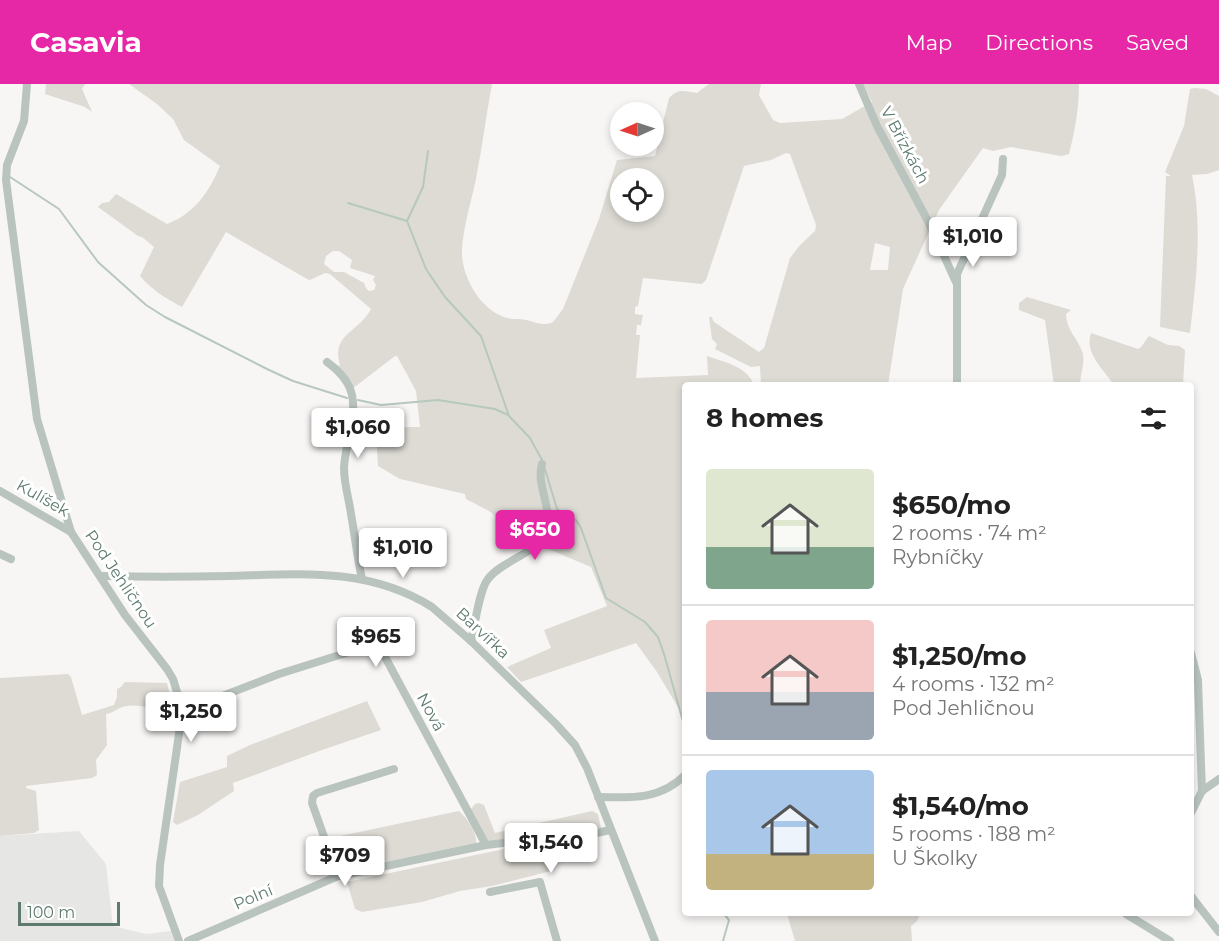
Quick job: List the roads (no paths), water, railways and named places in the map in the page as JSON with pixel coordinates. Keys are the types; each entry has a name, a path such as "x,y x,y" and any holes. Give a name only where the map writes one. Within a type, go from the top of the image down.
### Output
{"street":[{"name":"Pod Jehličnou","path":"27,84 24,121 7,165 6,180 37,419 71,532 125,615 167,669 173,679 180,702 179,734 159,886 179,941"},
{"name":"V Břízkách","path":"859,84 877,126 929,223 957,285"},
{"path":"957,382 957,274 1002,175 1004,159"},
{"path":"327,362 336,369 352,393 353,408 344,469 362,579"},
{"path":"471,641 486,581 494,572 538,542 547,529 540,472 542,464"},
{"name":"Kulíšek","path":"0,491 71,532"},
{"path":"0,554 11,559"},
{"name":"Barvířka","path":"101,576 294,574 362,579 416,597 432,607 540,707 575,745 587,768 655,941"},
{"name":"Nová","path":"180,702 212,700 311,664 365,647 377,648 384,655 486,845"},
{"path":"1194,665 1198,680 1202,791"},
{"path":"338,876 312,803 313,796 394,769"},
{"path":"598,797 648,796 668,789 682,777"},
{"path":"1194,807 1202,791 1219,779"},
{"name":"Polní","path":"188,941 338,876 486,845 522,841 551,843 610,830"},
{"path":"490,892 540,882 557,941"},
{"path":"1194,900 1219,932"},
{"path":"1129,916 1170,941"}],"waterway":[{"path":"428,151 423,187 407,221 426,269 445,297 481,336 509,416 530,438 542,460"},
{"path":"10,177 59,209 98,262 146,305 267,369 293,381 347,398"},
{"path":"348,203 407,221"},
{"path":"358,400 381,405 438,400 495,409 508,415"},
{"path":"545,469 557,509 576,520 581,528 606,598 645,622 658,637 682,718"},
{"path":"723,941 729,920 726,916"}]}
